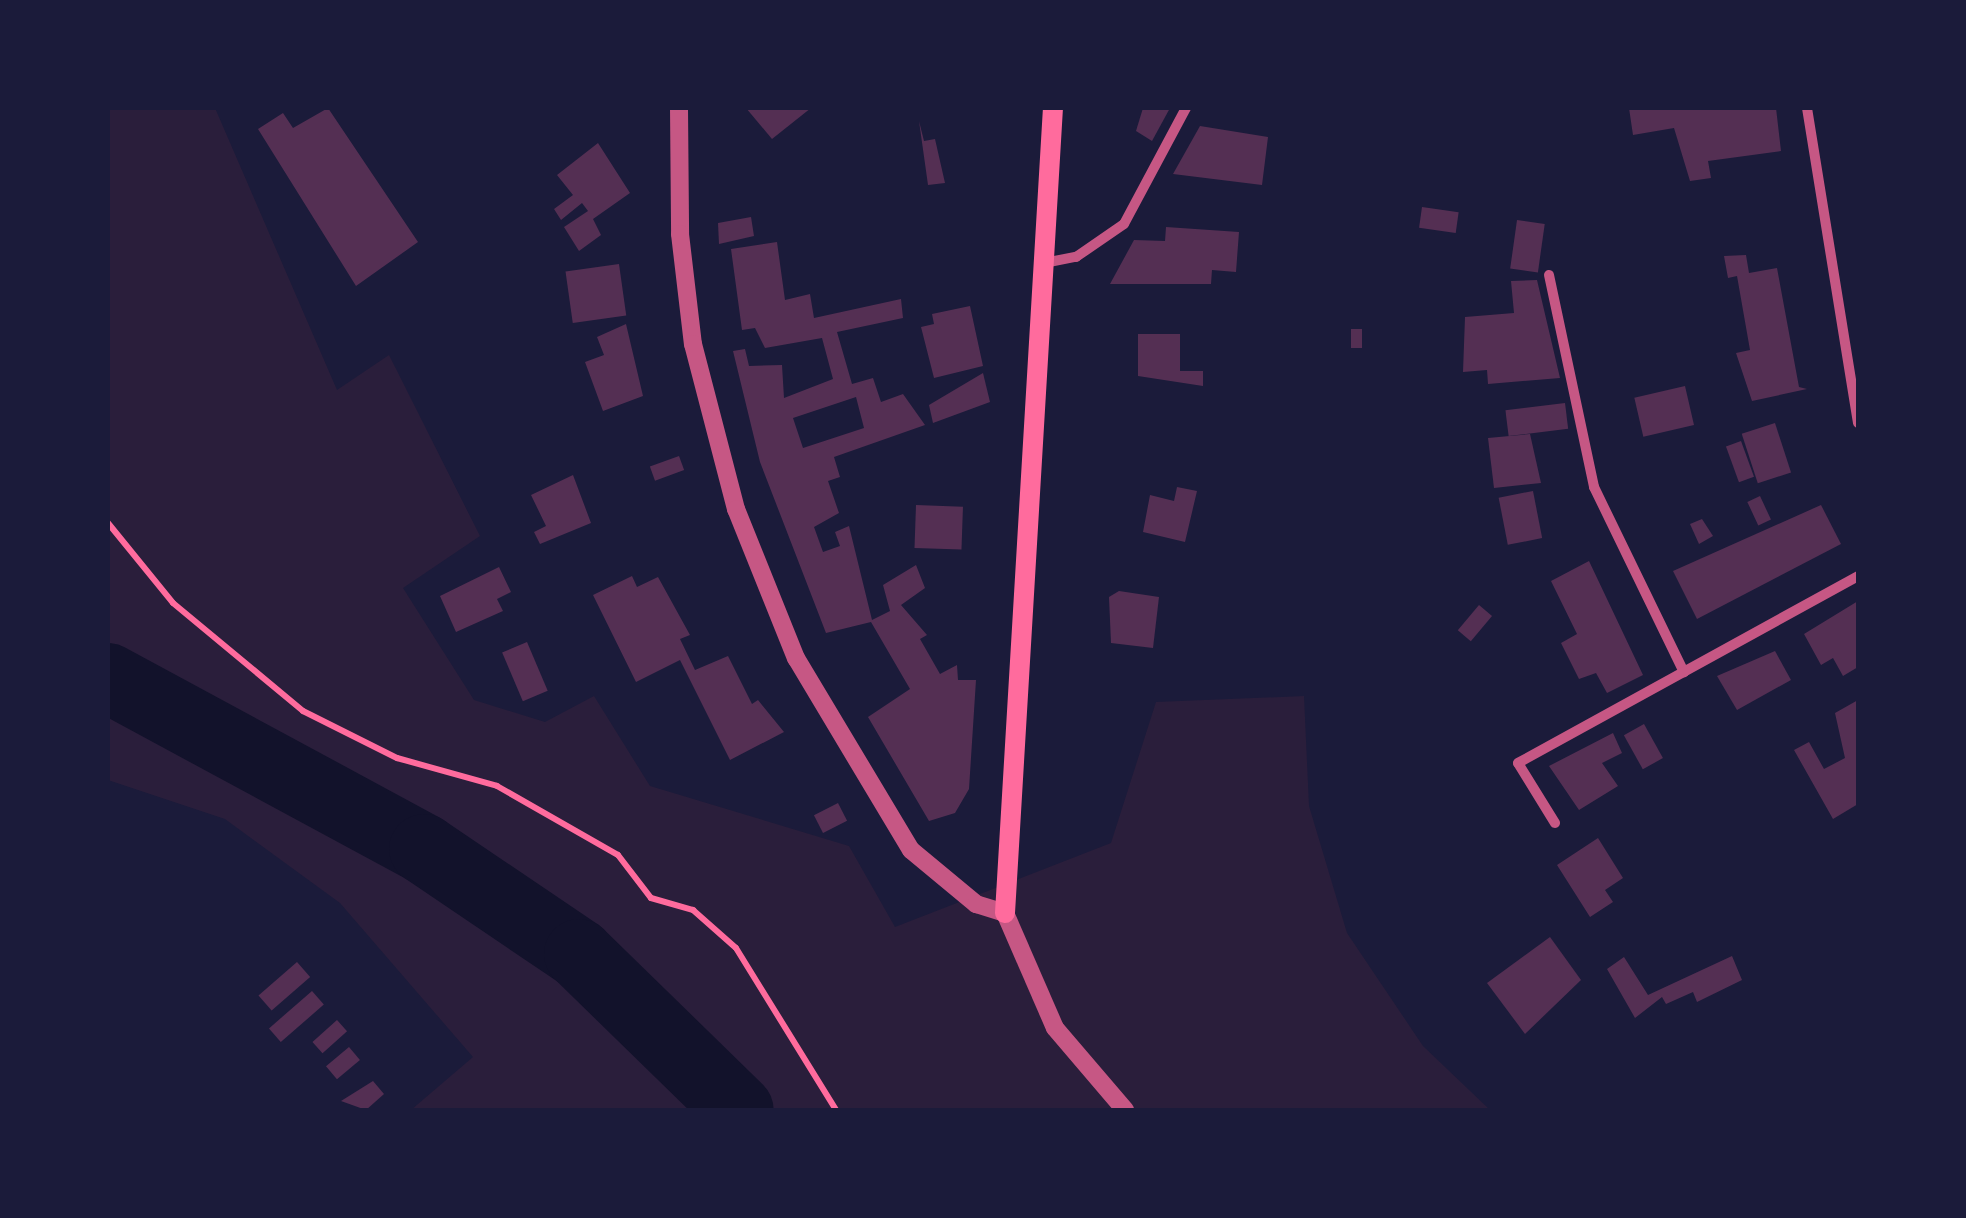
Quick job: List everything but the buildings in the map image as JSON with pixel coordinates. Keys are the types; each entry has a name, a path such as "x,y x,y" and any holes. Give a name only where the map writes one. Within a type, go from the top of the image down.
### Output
{"main road":[{"path":"1005,913 1053,108"}],"street":[{"path":"679,108 686,296 749,546 796,658 912,850 976,904 1005,913 1056,1028 1125,1110"},
{"path":"1044,263 1076,258 1124,224 1186,108"},
{"path":"1807,108 1858,423"},
{"path":"1548,275 1594,487 1684,672"},
{"path":"1555,823 1518,763 1858,576"}],"path":[{"path":"108,523 173,604 303,711 397,758 497,786 618,854 651,898 693,910 736,948 836,1110"}],"shaded area":[{"path":"108,108 215,108 337,390 389,355 480,536 403,588 474,700 545,722 594,696 650,786 849,846 895,927 1111,843 1156,702 1304,696 1309,806 1347,933 1423,1046 1490,1110 411,1110 473,1057 340,903 225,819 108,780"}],"waterway":[{"path":"108,678 424,849 579,954 739,1110"}]}
